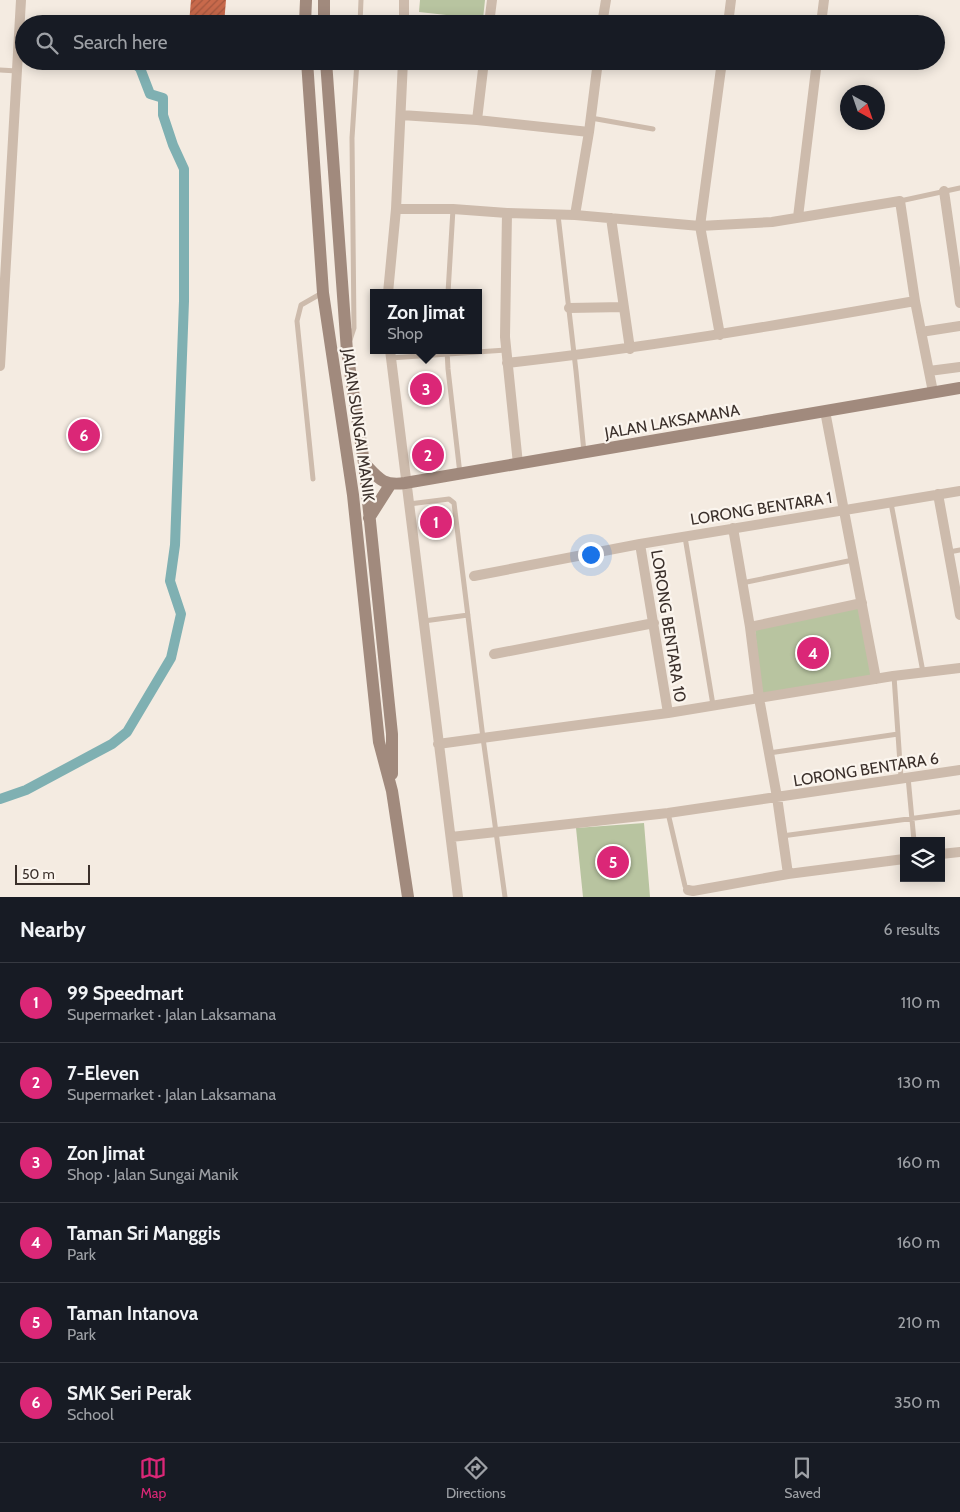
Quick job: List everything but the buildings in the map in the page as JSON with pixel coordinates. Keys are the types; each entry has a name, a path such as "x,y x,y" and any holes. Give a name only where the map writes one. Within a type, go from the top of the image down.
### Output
{"main road":[{"path":"305,15 306,0"},
{"path":"324,0 324,15"},
{"name":"JALAN SUNGAI MANIK","path":"308,70 323,293 354,495 379,742 392,791 408,897"},
{"name":"JALAN SUNGAI MANIK","path":"327,70 347,351 364,462 392,734 392,791"},
{"name":"JALAN LAKSAMANA","path":"390,485 960,388"},
{"path":"364,462 377,477 390,485 369,518"}],"street":[{"path":"20,15 21,0"},
{"path":"404,0 404,15"},
{"path":"490,15 492,0"},
{"path":"604,15 606,0"},
{"path":"729,15 731,0"},
{"path":"822,15 824,0"},
{"path":"388,289 396,209 403,70"},
{"path":"477,120 483,70"},
{"path":"575,215 597,70"},
{"path":"720,335 700,226 721,70"},
{"path":"798,217 816,70"},
{"path":"0,366 4,213 17,71"},
{"path":"401,115 477,120 589,132"},
{"path":"944,191 960,303"},
{"path":"396,209 453,209 558,214 700,226 753,224 900,201 915,301 933,392"},
{"path":"507,213 506,350 518,464"},
{"path":"611,218 630,348"},
{"path":"508,363 720,335 915,301"},
{"path":"569,308 624,307"},
{"path":"921,332 960,326"},
{"path":"390,354 458,897"},
{"path":"929,372 960,367"},
{"path":"825,411 876,679"},
{"name":"LORONG BENTARA 1","path":"474,576 684,536 960,491"},
{"path":"938,494 959,597 960,615"},
{"path":"733,528 788,874"},
{"name":"LORONG BENTARA 10","path":"640,544 668,712"},
{"path":"750,627 862,603"},
{"path":"494,654 654,623"},
{"path":"438,744 668,712 894,676 960,668"},
{"name":"LORONG BENTARA 6","path":"450,837 668,813 960,770"},
{"path":"945,854 960,852"},
{"path":"688,890 693,891 788,874 900,860"}],"lane":[{"path":"361,15 362,0"},
{"path":"0,70 17,71"},
{"path":"347,351 354,328 352,138 356,70"},
{"path":"591,118 652,129"},
{"path":"900,201 960,188"},
{"path":"448,289 453,209"},
{"path":"558,214 584,452"},
{"path":"313,479 297,321 301,304 323,293"},
{"path":"482,351 506,350"},
{"path":"447,354 460,474"},
{"path":"408,504 452,500 505,897"},
{"path":"891,502 923,672"},
{"path":"684,536 713,705"},
{"path":"949,552 960,550"},
{"path":"742,582 853,560"},
{"path":"423,621 468,616"},
{"path":"894,676 898,734 914,837"},
{"path":"769,753 898,734"},
{"path":"782,836 960,812"},
{"path":"668,813 685,886 688,890"}],"green space":[{"path":"420,0 485,0 483,15 446,15 419,12"},
{"path":"859,607 872,676 762,695 755,630"},
{"path":"644,823 650,897 583,897 576,828"}],"waterway":[{"path":"0,799 26,790 112,744 127,732 171,658 181,614 170,581 175,545 184,301 184,169 173,145 163,115 163,98 150,94 141,70"}],"place":[{"name":"Zon Jimat","path":"426,389"},
{"name":"SMK Seri Perak","path":"84,435"},
{"name":"7-Eleven","path":"428,455"},
{"name":"99 Speedmart","path":"436,522"},
{"name":"Taman Sri Manggis","path":"813,653"},
{"name":"Taman Intanova","path":"613,862"}]}
